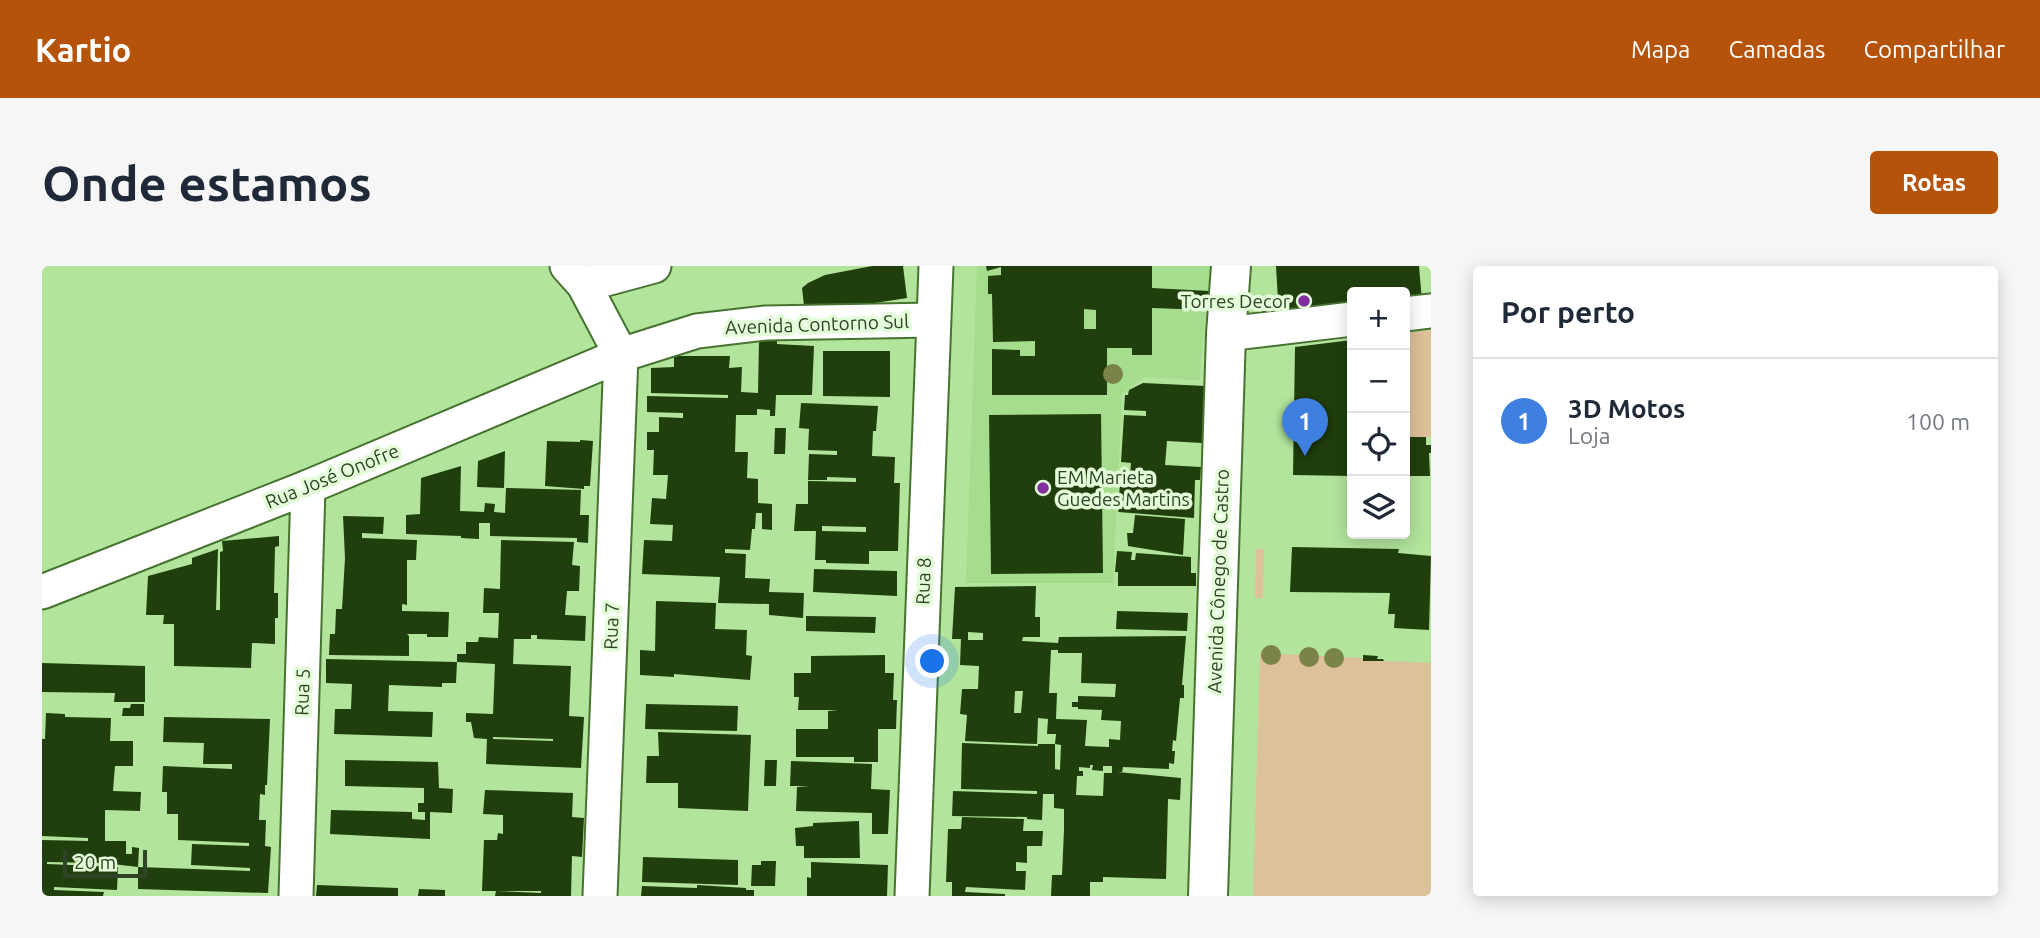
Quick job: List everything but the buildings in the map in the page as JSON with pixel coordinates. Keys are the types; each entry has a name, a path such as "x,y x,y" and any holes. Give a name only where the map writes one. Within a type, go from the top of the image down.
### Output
{"main road":[{"name":"Avenida Cônego de Castro","path":"1208,896 1226,334 1231,266"}],"street":[{"path":"621,355 575,275 654,266"},
{"name":"Rua 8","path":"912,896 936,266"},
{"path":"1410,313 1431,311"},
{"name":"Avenida Contorno Sul","path":"621,355 697,331 766,323 933,320"},
{"path":"1226,334 1347,320"},
{"name":"Rua José Onofre","path":"42,592 308,487 621,355"},
{"name":"Rua 7","path":"600,896 621,355"},
{"name":"Rua 5","path":"296,896 308,487"}],"shaded area":[{"name":"EM Marieta Guedes Martins","path":"977,266 1211,266 1199,380 1145,377 1122,394 1113,583 966,583"},
{"path":"1431,330 1431,437 1410,437 1410,332"},
{"path":"1256,549 1264,549 1263,598 1255,598"},
{"path":"1260,653 1431,663 1431,896 1253,896"}],"place":[{"name":"Torres Decor","path":"1304,301"},
{"name":"3D Motos","path":"1305,456"},
{"name":"EM Marieta Guedes Martins","path":"1043,488"}]}
